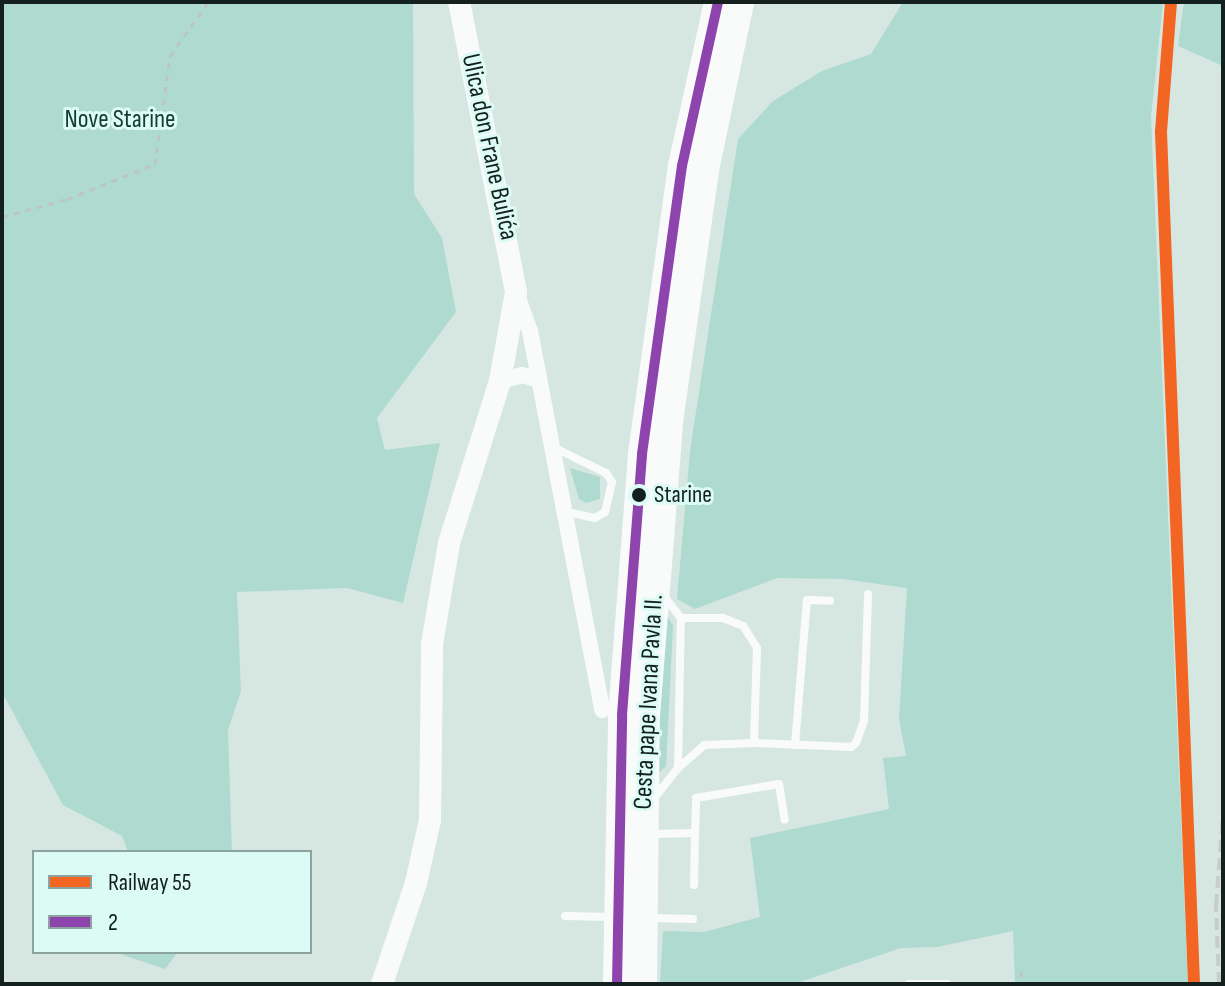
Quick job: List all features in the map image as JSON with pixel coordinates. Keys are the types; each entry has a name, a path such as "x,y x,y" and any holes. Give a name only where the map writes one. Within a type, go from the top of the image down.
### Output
{"highway":[{"path":"658,417 682,166 718,2"},
{"path":"658,417 740,2"},
{"name":"Cesta pape Ivana Pavla II.","path":"643,984 642,825 655,585 658,417"},
{"name":"Cesta pape Ivana Pavla II.","path":"617,984 622,715 658,417"}],"street":[{"name":"Ulica don Frane Bulića","path":"459,2 516,292"},
{"path":"516,292 553,446 602,710"},
{"path":"382,984 416,883 430,820 432,644 449,543 500,381 516,292"},
{"path":"500,381 522,375 539,380"}],"lane":[{"path":"553,446 606,473 612,482 605,512 585,518 566,511"},
{"path":"655,585 681,618 678,768"},
{"path":"695,833 642,825 678,768 704,745 754,743 851,747 862,734 868,594"},
{"path":"795,745 807,600 830,601"},
{"path":"681,618 723,618 743,626 757,648 754,743"},
{"path":"694,885 696,798 779,784 785,820"},
{"path":"565,916 693,919"},
{"path":"909,984 947,984"}],"path":[{"path":"2,217 67,199 155,164 170,56 208,2"},
{"path":"1021,971 1022,984"}],"green space":[{"name":"Nove Starine","path":"2,2 413,2 414,194 442,238 456,312 377,418 385,450 440,443 403,603 347,588 237,592 241,691 228,730 232,850 127,850 122,836 63,805 2,692"},
{"path":"903,2 1163,2 1151,117 1188,984 1015,984 1013,931 937,947 901,948 794,984 660,984 663,931 704,932 760,917 750,838 889,809 883,758 906,756 899,719 907,588 843,579 777,578 695,609 677,599 690,451 738,139 773,101 822,71 871,54"},
{"path":"1184,2 1223,2 1223,66 1178,46"},
{"path":"570,468 600,477 600,499 586,503 579,499"},
{"path":"668,617 673,626 666,766 658,774 663,619"},
{"path":"120,954 176,954 165,969"}],"railway":[{"path":"1219,984 1216,906 1223,816"}],"rail line":[{"name":"55","path":"1171,2 1161,132 1194,984"}],"transit line":[{"name":"2","path":"617,984 622,715 642,454 682,166 718,2"}],"place":[{"name":"Starine","path":"639,495"}]}
